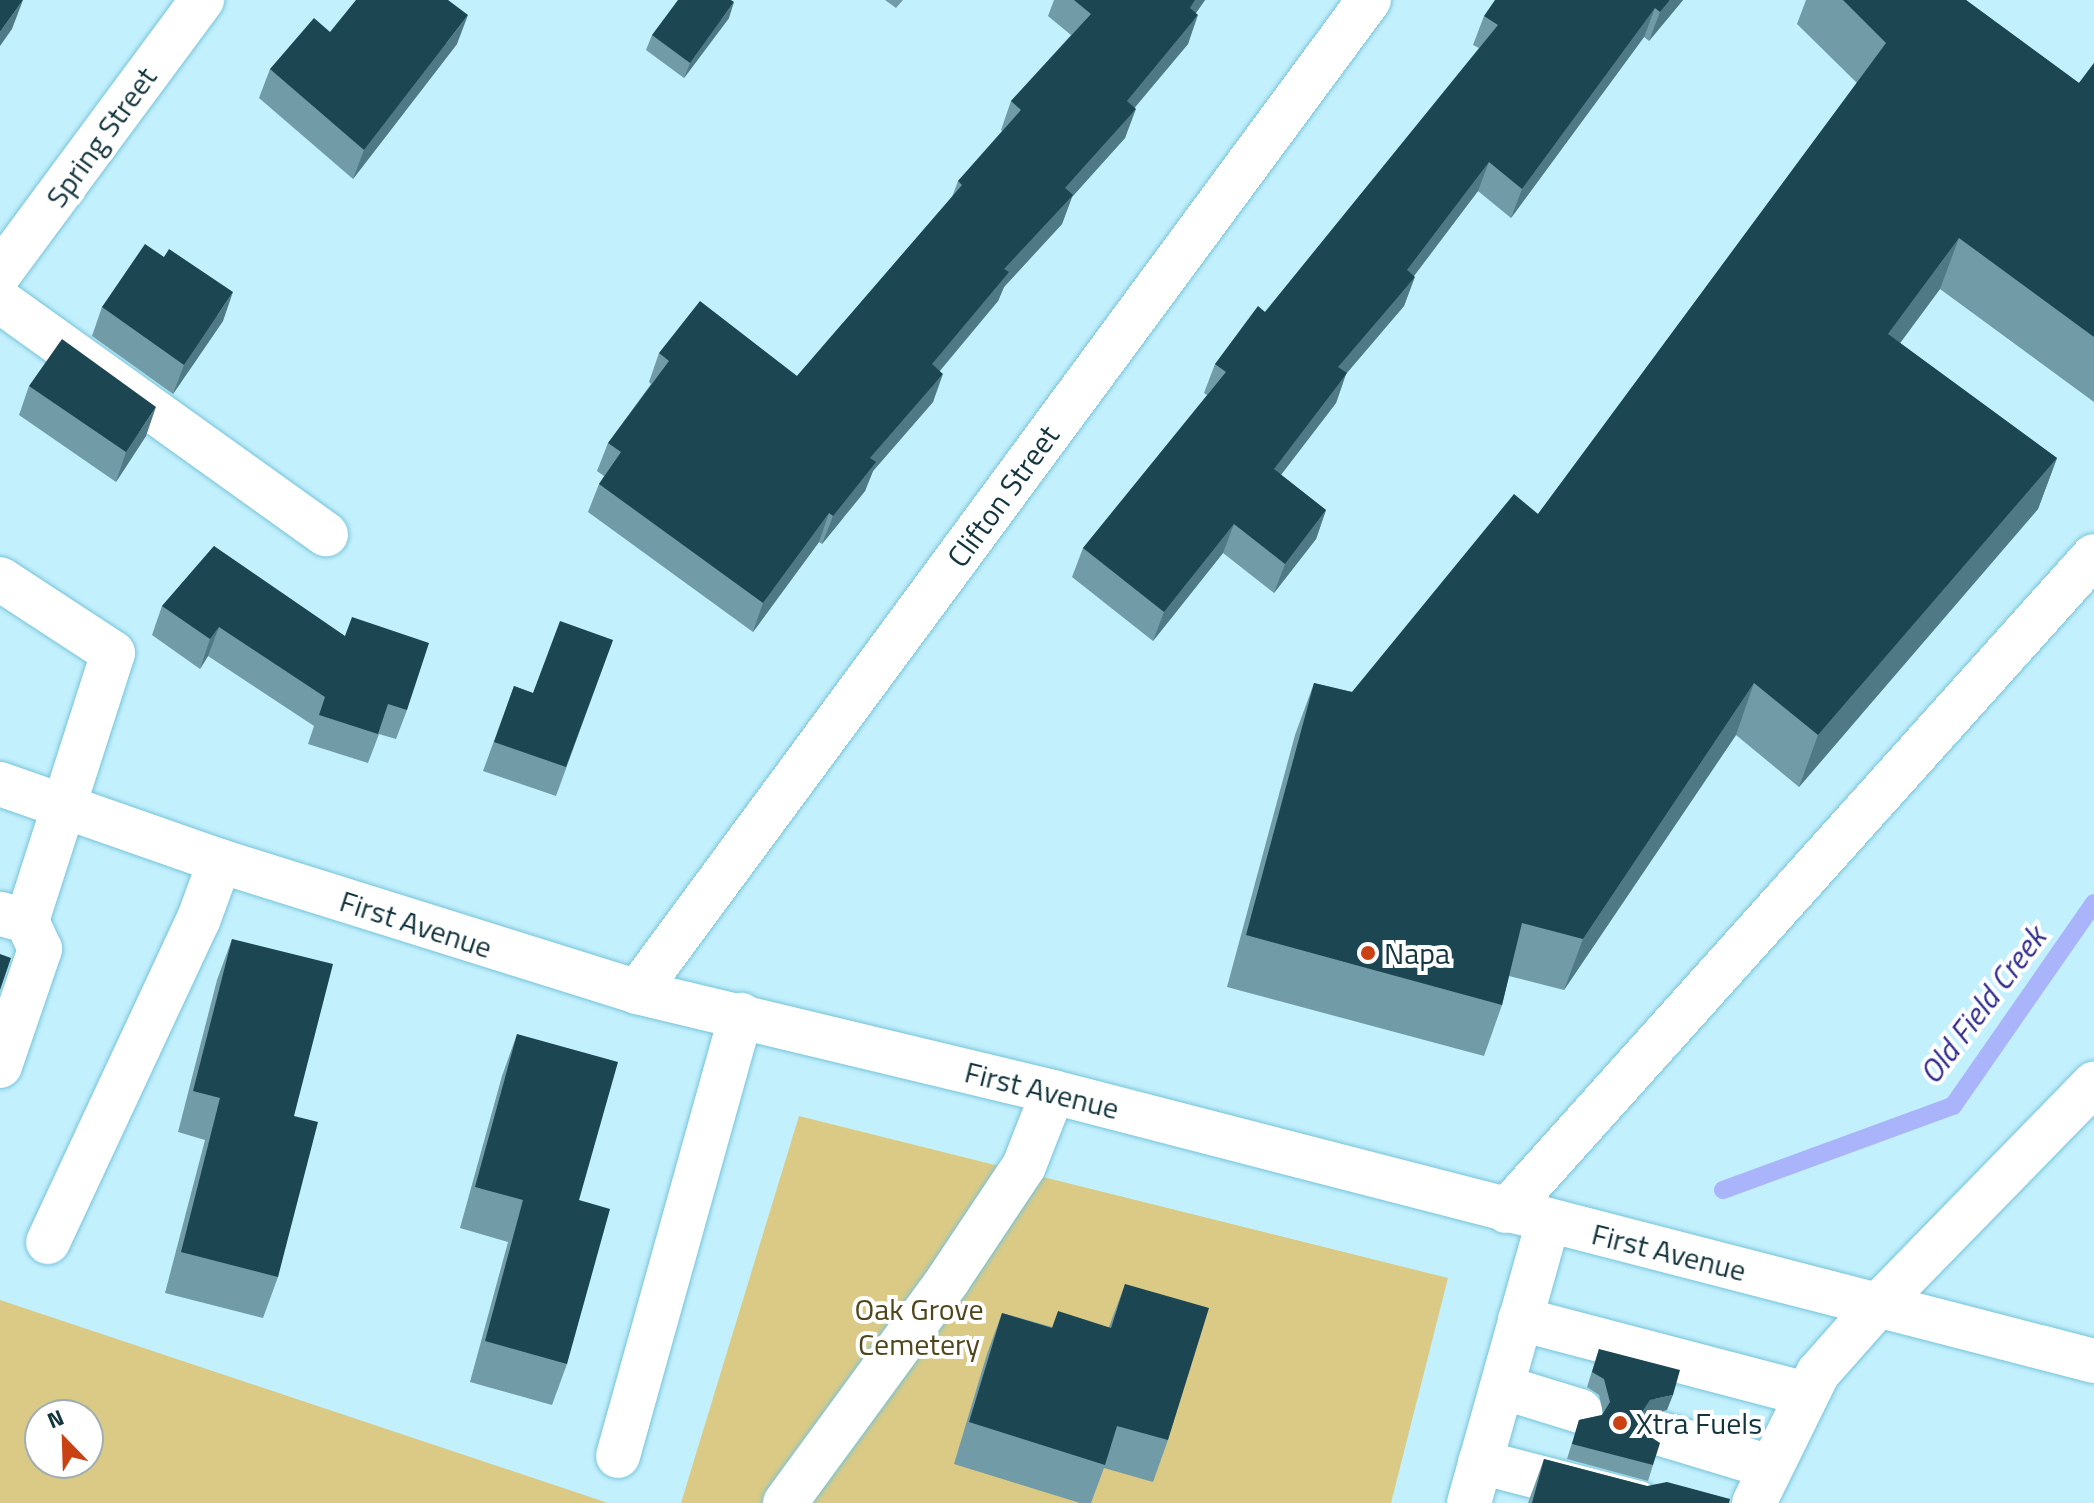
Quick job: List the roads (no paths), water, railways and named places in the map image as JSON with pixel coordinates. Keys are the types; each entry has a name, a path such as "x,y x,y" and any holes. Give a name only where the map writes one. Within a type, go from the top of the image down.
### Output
{"main road":[{"name":"Spring Street","path":"0,273 202,0"},
{"name":"Clifton Street","path":"637,992 1369,0"},
{"path":"0,301 326,534"},
{"path":"1506,1211 2094,556"},
{"path":"0,579 113,653 66,809 13,917 40,949 0,1066"},
{"name":"First Avenue","path":"0,784 220,861 637,992 1053,1092 2094,1361"},
{"path":"48,1242 198,921 220,861"},
{"path":"618,1456 741,1015"},
{"path":"1661,1434 1762,1485 1818,1373 1879,1304 2094,1084"},
{"path":"785,1503 948,1280 1024,1166 1053,1092"},
{"path":"1469,1503 1548,1222"},
{"path":"1520,1319 1806,1394"},
{"path":"1502,1387 1580,1411"},
{"path":"1480,1462 1638,1503"}],"waterway":[{"name":"Old Field Creek","path":"1723,1190 1953,1106 2094,903"}],"place":[{"name":"Napa","path":"1368,953"},
{"name":"Xtra Fuels","path":"1620,1423"}],"park label":[{"name":"Oak Grove Cemetery","path":"919,1326"}]}
